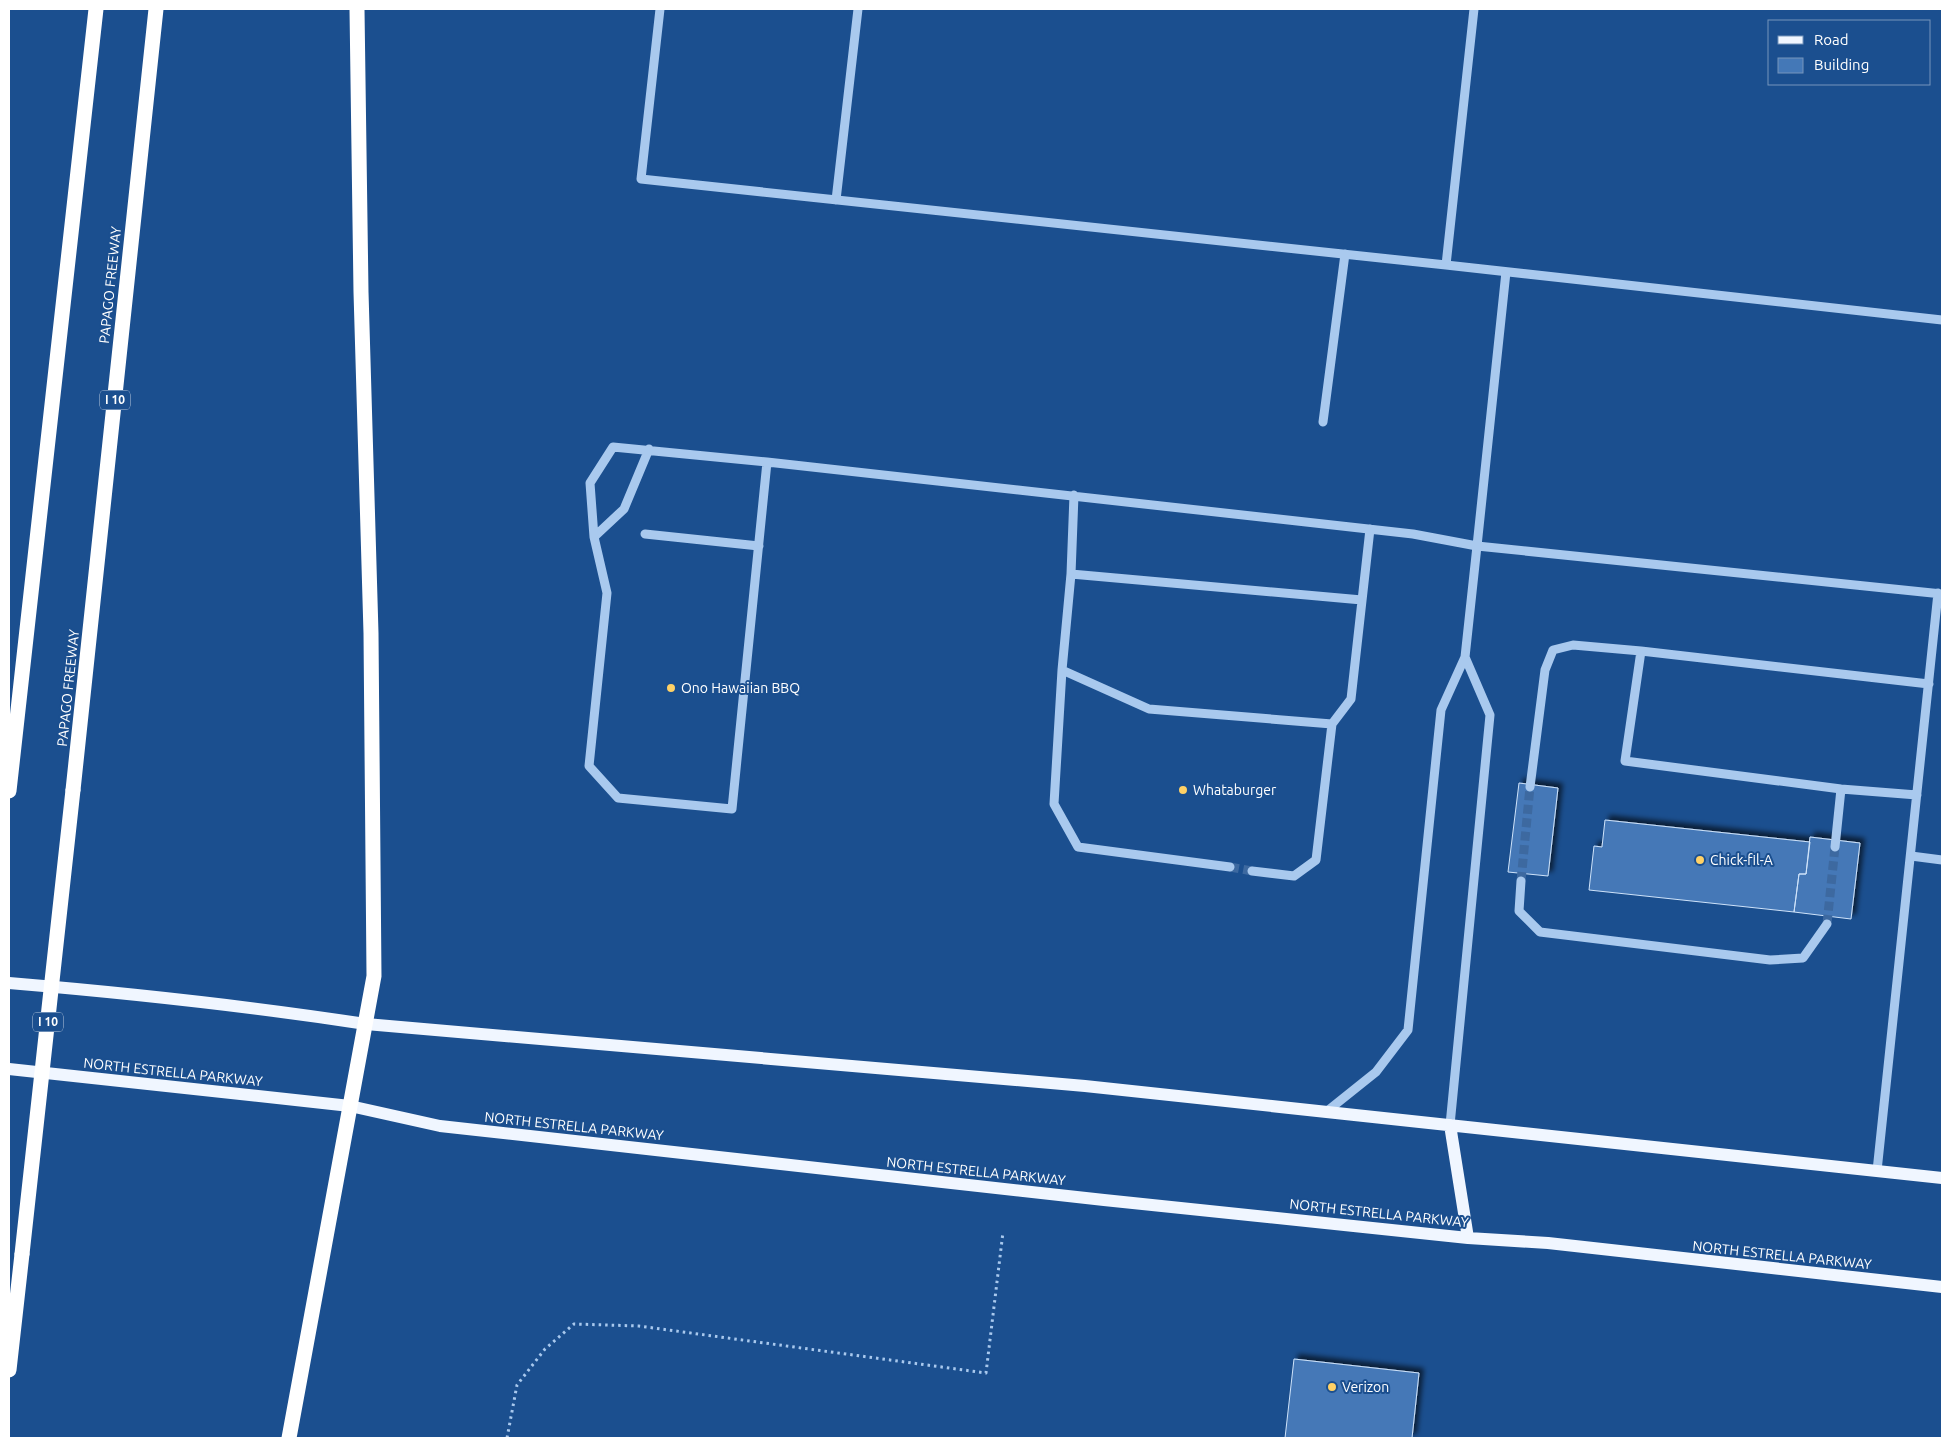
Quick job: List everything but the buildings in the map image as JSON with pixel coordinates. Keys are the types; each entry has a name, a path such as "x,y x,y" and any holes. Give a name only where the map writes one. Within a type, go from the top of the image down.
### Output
{"highway":[{"path":"9,787 96,9"},
{"name":"PAPAGO FREEWAY","path":"9,1370 156,9"},
{"path":"289,1438 374,976 372,643 361,292 357,9"}],"main road":[{"path":"9,982 152,996 366,1024 1085,1086 1942,1178"},
{"name":"NORTH ESTRELLA PARKWAY","path":"9,1069 350,1106 450,1127 1084,1198 1468,1238 1548,1243 1942,1287"},
{"path":"1450,1125 1468,1238"}],"lane":[{"path":"660,9 641,179 1942,320"},
{"path":"836,200 858,9"},
{"path":"1446,265 1474,9"},
{"path":"1323,422 1345,254"},
{"path":"1326,1112 1376,1072 1408,1030 1440,710 1465,657 1506,272"},
{"path":"767,462 732,809 618,798 589,766 607,592 594,537 590,483 613,447 648,449 1074,495 1413,534 1477,546 1940,593 1878,1171"},
{"path":"594,537 624,508 648,449"},
{"path":"1074,495 1071,574 1062,670 1054,804 1078,847 1230,867"},
{"path":"1252,871 1294,876 1316,860 1332,724 1351,699 1370,529"},
{"path":"644,534 759,546"},
{"path":"1071,574 1362,600"},
{"path":"1530,787 1545,670 1554,650 1573,645 1929,684"},
{"path":"1641,651 1625,761 1841,789 1917,795"},
{"path":"1450,1125 1490,715 1465,657"},
{"path":"1062,670 1149,709 1332,724"},
{"path":"1835,847 1841,789"},
{"path":"1911,856 1942,860"},
{"path":"1520,881 1519,911 1540,932 1770,960 1803,958 1827,924"}],"path":[{"path":"507,1438 517,1385 545,1349 574,1324 639,1326 986,1373 1003,1232"}],"tunnel":[{"path":"1521,881 1530,787"},
{"path":"1827,924 1835,847"},
{"path":"1230,867 1252,871"}],"place":[{"name":"Ono Hawaiian BBQ","path":"671,688"},
{"name":"Whataburger","path":"1183,790"},
{"name":"Chick-fil-A","path":"1700,860"},
{"name":"Verizon","path":"1332,1387"}]}
